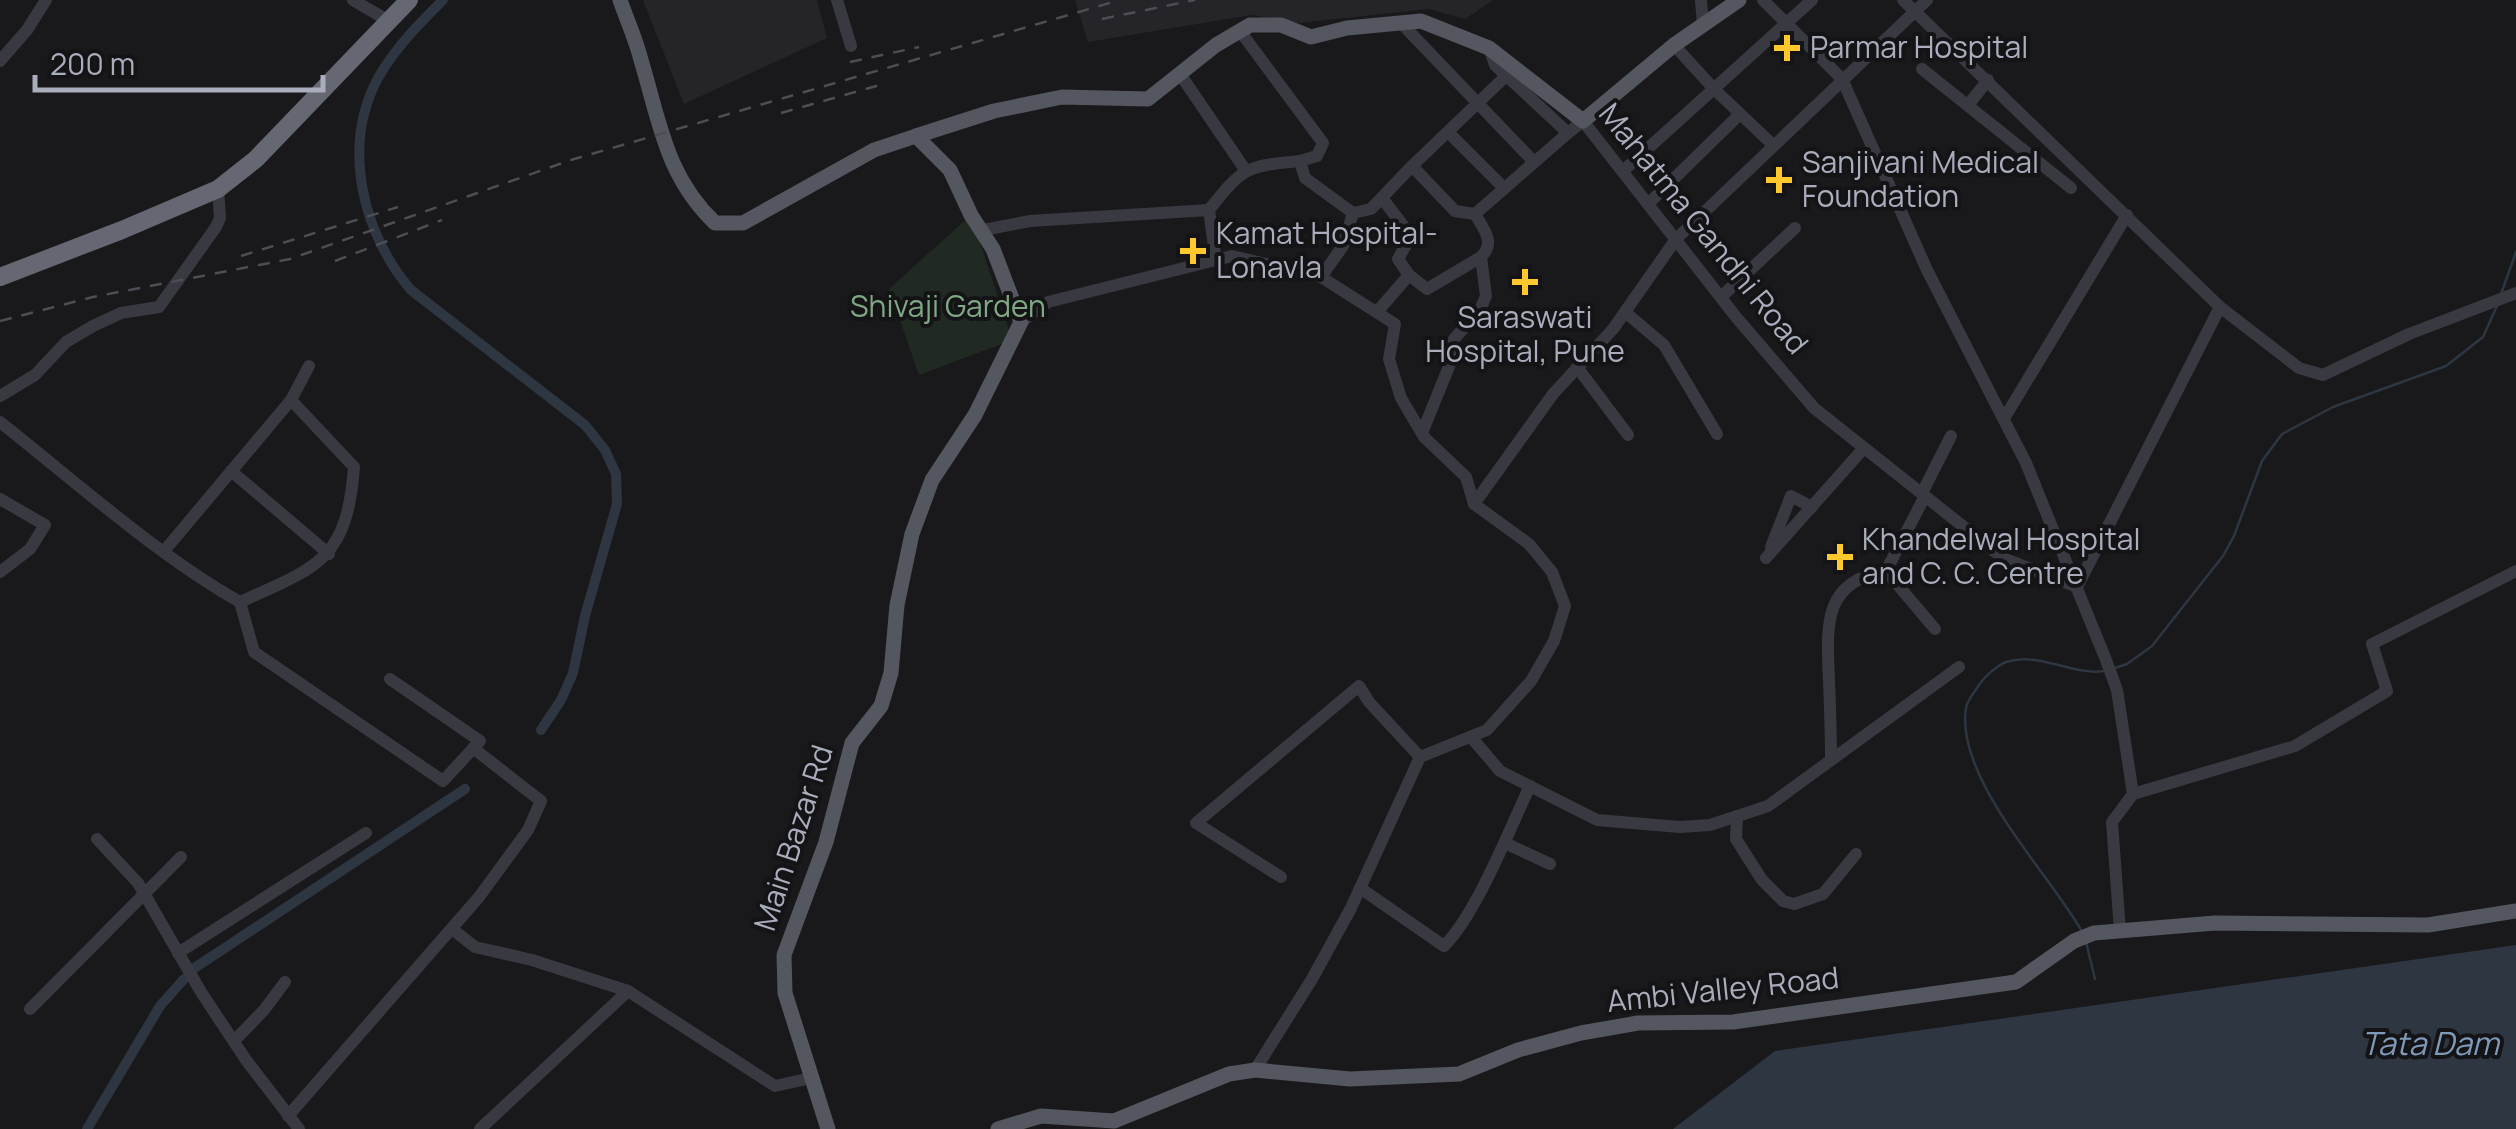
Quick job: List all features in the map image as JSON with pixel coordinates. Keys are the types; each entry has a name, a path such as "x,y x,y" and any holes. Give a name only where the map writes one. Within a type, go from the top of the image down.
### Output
{"highway":[{"path":"0,264 215,180 251,154 399,0"},
{"path":"0,276 218,189 256,159 409,0"}],"main road":[{"path":"620,0 668,158 694,203 715,224 743,223 874,150 994,111 1062,97 1148,99 1240,31"},
{"path":"1584,120 1674,44 1739,0"},
{"name":"Mahatma Gandhi Road","path":"1240,31 1250,24 1281,25 1311,37 1348,28 1420,21 1489,48 1584,120"},
{"path":"916,136 950,170 983,230 1021,322"},
{"name":"Main Bazar Rd","path":"828,1129 785,993 784,955 826,842 852,743 881,706 891,673 897,606 912,534 932,480 975,416 1021,322"},
{"name":"Ambi Valley Road","path":"998,1129 1041,1116 1114,1121 1228,1074 1255,1070 1350,1079 1460,1074 1518,1050 1581,1032 1638,1024 1733,1022 2016,982 2074,941 2094,933 2215,923 2428,926 2516,912"}],"street":[{"path":"0,62 46,0"},
{"path":"353,0 382,17"},
{"path":"836,0 851,46"},
{"path":"1702,0 1703,25"},
{"path":"1764,0 1842,79 1927,270 2005,417 2078,587 2117,690 2133,794"},
{"path":"1622,171 1812,0"},
{"path":"1904,0 1922,5 1988,80 2220,307 2299,368 2323,375 2516,293"},
{"path":"1474,504 1553,394 1625,312 1676,240 1922,5"},
{"path":"1403,24 1534,162"},
{"path":"1216,261 1209,210 1230,183 1256,165 1318,156 1324,143 1240,31"},
{"path":"1674,44 1773,146"},
{"path":"1489,48 1506,75 1568,133"},
{"path":"1922,69 2071,188"},
{"path":"1180,74 1246,171"},
{"path":"1300,161 1306,178 1353,213 1371,209 1506,75"},
{"path":"1968,106 1988,80"},
{"path":"1648,204 1740,114"},
{"path":"1475,214 1584,120"},
{"name":"Mahatma Gandhi Road","path":"1584,120 1720,297 1814,408 2004,558 2078,587"},
{"path":"1448,132 1504,188"},
{"path":"1412,166 1455,211 1475,214"},
{"path":"0,396 36,375 66,342 93,326 121,312 159,306 216,227 220,218 218,189"},
{"path":"1382,198 1411,236 1398,259 1408,275 1427,288 1487,251 1489,238 1475,214"},
{"path":"983,230 1030,221 1209,210"},
{"path":"1321,276 1343,246 1353,213"},
{"path":"2005,417 2126,215"},
{"path":"1720,297 1795,228"},
{"path":"1021,322 1048,302 1232,256 1321,276 1395,324 1389,359 1401,398 1422,433 1466,478 1474,504 1529,544 1552,572 1565,606 1554,640 1531,681 1487,730 1420,757 1360,888 1312,979 1255,1070"},
{"path":"1422,433 1450,364 1454,338 1480,310 1486,296 1481,257"},
{"path":"1378,312 1408,275"},
{"path":"2078,587 2220,307"},
{"path":"1625,312 1664,345 1717,434"},
{"path":"165,550 290,400 309,366"},
{"path":"1578,368 1628,434"},
{"path":"240,602 290,580 329,554 350,510 354,467 290,400"},
{"path":"0,422 215,588 240,602 254,652 444,781 480,740 390,678"},
{"path":"1886,571 1951,436"},
{"path":"1812,507 1791,496 1766,558 1789,533 1812,507 1864,448"},
{"path":"231,471 329,554"},
{"path":"0,500 45,525 30,549 0,572"},
{"path":"1886,571 1935,629"},
{"path":"1831,760 1827,623 1836,598 1863,575 1886,571"},
{"path":"2120,931 2112,822 2133,794 2294,746 2387,690 2372,644 2516,572"},
{"path":"1470,737 1500,771 1597,820 1710,825 1768,806 1960,667"},
{"path":"1281,876 1196,823 1359,686 1368,702 1420,757"},
{"path":"288,1116 479,898 528,830 541,801 473,748"},
{"path":"1360,888 1444,946 1505,843 1530,786"},
{"path":"1738,816 1736,839 1762,880 1783,901 1794,904 1824,894 1856,854"},
{"path":"178,953 366,833"},
{"path":"98,839 144,894 234,1041 299,1129"},
{"path":"1505,843 1550,864"},
{"path":"30,1009 181,857"},
{"path":"452,929 475,947 532,960 628,991 774,1086 811,1078"},
{"path":"234,1041 285,982"},
{"path":"480,1129 628,991"}],"shaded area":[{"path":"643,0 817,0 827,38 684,104"},
{"path":"1075,0 1493,0 1465,19 1429,9 1298,23 1252,15 1088,42"}],"green space":[{"name":"Shivaji Garden","path":"971,215 1012,340 919,375 889,289"}],"water":[{"name":"Tata Dam","path":"2516,945 2516,1129 1673,1129 1775,1051"}],"waterway":[{"path":"443,0 392,57 367,105 360,161 370,217 394,268 411,290 585,425 605,450 616,474 617,504 573,673 541,730"},
{"path":"2501,294 2516,252"},
{"path":"2112,669 2127,664 2152,646 2223,556 2262,461 2282,434 2333,407 2446,366 2483,337 2497,306"},
{"path":"2081,930 1989,794 1966,735 1966,708 1982,681 2006,662 2030,659 2104,671"},
{"path":"193,969 465,789"},
{"path":"2086,942 2095,979"},
{"path":"87,1129 160,1006 184,979"}],"railway":[{"path":"0,321 93,297 290,259 571,160 1120,0"},
{"path":"1102,19 1195,0"},
{"path":"850,62 919,47"},
{"path":"781,113 887,83"},
{"path":"241,256 398,207"},
{"path":"335,261 442,220"}],"place":[{"name":"Parmar Hospital","path":"1787,48"},
{"name":"Sanjivani Medical Foundation","path":"1779,180"},
{"name":"Kamat Hospital- Lonavla","path":"1193,251"},
{"name":"Saraswati Hospital, Pune","path":"1525,282"},
{"name":"Khandelwal Hospital and C. C. Centre","path":"1840,557"}]}
